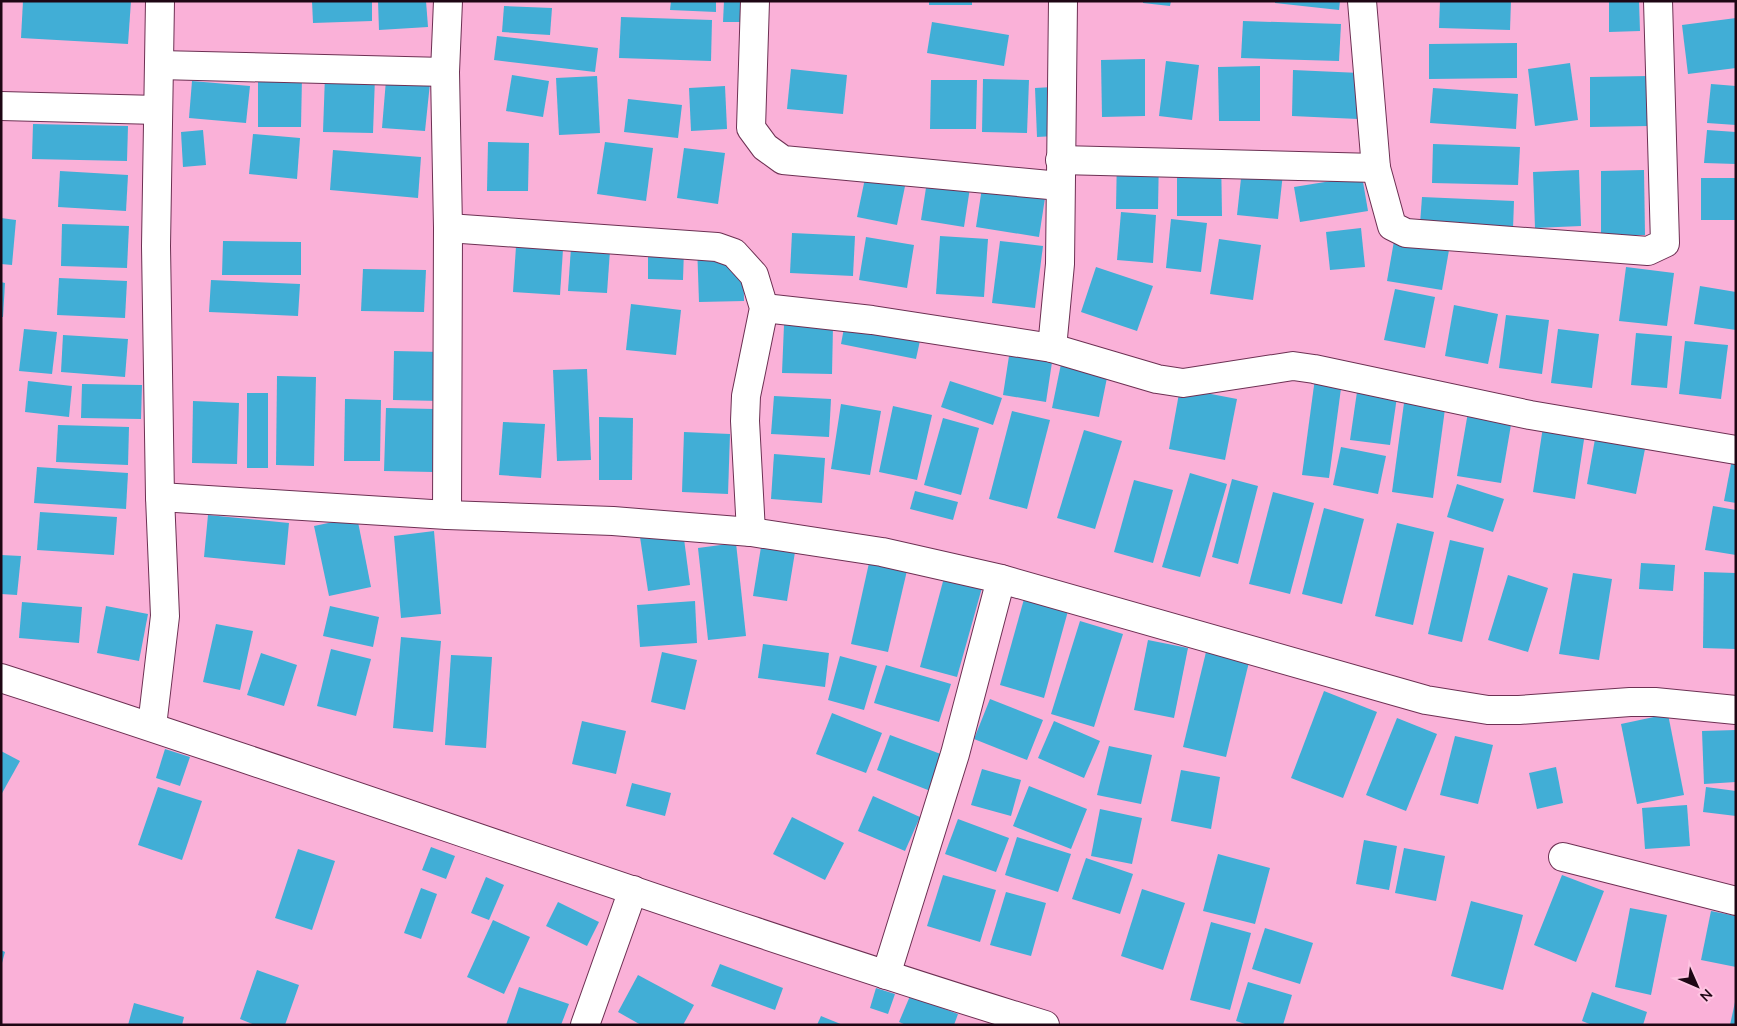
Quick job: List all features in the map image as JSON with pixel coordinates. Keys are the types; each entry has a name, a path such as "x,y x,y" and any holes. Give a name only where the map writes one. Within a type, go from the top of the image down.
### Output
{"street":[{"path":"152,726 165,616 160,497 156,246 160,1"},
{"path":"446,515 448,228 445,72 448,1"},
{"path":"755,1 751,128 765,147 783,160 1060,173 1376,168"},
{"path":"1052,348 1060,264 1063,1"},
{"path":"1362,1 1376,168 1392,226 1406,233 1648,251 1665,243 1658,1"},
{"path":"159,65 445,72"},
{"path":"1,106 158,110"},
{"path":"448,228 718,247 734,253 754,275 764,308 746,396 745,421 751,532"},
{"path":"764,308 872,320 1052,348 1157,379 1183,383 1293,366 1314,369 1530,415 1736,450"},
{"path":"160,497 446,515 613,521 751,532 882,552 1001,580 1426,700 1488,710 1519,710 1647,702 1736,710"},
{"path":"886,975 956,754 1001,580"},
{"path":"1,678 152,726 886,975 985,1016 1045,1025"},
{"path":"1563,857 1736,901"},
{"path":"584,1025 633,890"}],"building":[{"path":"23,1 131,1 128,44 21,38"},
{"path":"312,1 372,1 372,21 313,23"},
{"path":"378,1 426,1 428,27 379,30"},
{"path":"671,1 716,1 716,12 670,10"},
{"path":"724,1 741,1 740,22 723,22"},
{"path":"929,1 972,1 972,5 929,5"},
{"path":"1143,1 1171,1 1170,6 1143,3"},
{"path":"1275,1 1340,1 1339,10 1275,3"},
{"path":"1440,1 1511,1 1510,30 1439,28"},
{"path":"1609,1 1639,1 1640,31 1609,32"},
{"path":"504,6 552,8 550,35 502,32"},
{"path":"621,17 712,20 711,61 619,58"},
{"path":"1736,18 1736,68 1688,74 1682,25"},
{"path":"1243,21 1341,24 1339,61 1241,58"},
{"path":"932,22 1009,35 1004,66 927,53"},
{"path":"497,36 598,48 595,72 494,60"},
{"path":"1517,43 1517,78 1429,79 1429,44"},
{"path":"1145,59 1145,116 1102,117 1101,60"},
{"path":"1166,61 1199,65 1192,120 1159,116"},
{"path":"1570,63 1578,120 1535,126 1528,69"},
{"path":"1260,66 1260,121 1219,121 1218,67"},
{"path":"791,69 847,75 843,114 787,109"},
{"path":"1293,70 1360,73 1358,119 1292,116"},
{"path":"325,75 375,77 373,133 323,132"},
{"path":"512,75 549,81 543,117 506,111"},
{"path":"597,76 600,133 559,135 556,78"},
{"path":"1649,76 1649,126 1590,127 1590,77"},
{"path":"258,77 302,77 301,127 258,127"},
{"path":"983,79 1029,80 1027,133 982,132"},
{"path":"386,80 430,83 425,131 382,128"},
{"path":"931,80 977,80 976,129 930,129"},
{"path":"192,81 250,86 246,123 189,118"},
{"path":"1711,84 1736,86 1736,125 1707,123"},
{"path":"725,86 727,129 691,131 689,88"},
{"path":"1053,87 1055,136 1037,137 1035,88"},
{"path":"1433,88 1518,94 1516,129 1430,123"},
{"path":"628,99 682,105 678,138 624,132"},
{"path":"33,124 128,126 127,161 32,159"},
{"path":"203,130 206,165 183,167 181,132"},
{"path":"1707,130 1736,132 1736,164 1704,163"},
{"path":"253,134 300,138 297,179 249,174"},
{"path":"488,142 529,143 528,191 487,191"},
{"path":"605,142 653,148 646,201 597,194"},
{"path":"1433,144 1520,147 1518,185 1432,183"},
{"path":"684,148 725,153 718,204 677,198"},
{"path":"333,150 421,157 418,198 330,190"},
{"path":"1117,154 1159,154 1158,209 1116,209"},
{"path":"1177,154 1221,154 1222,216 1177,216"},
{"path":"869,159 909,167 897,225 857,217"},
{"path":"1243,160 1284,164 1278,219 1237,215"},
{"path":"930,162 973,168 964,227 921,220"},
{"path":"1579,170 1581,226 1535,228 1533,172"},
{"path":"1644,170 1645,235 1601,235 1601,171"},
{"path":"60,171 128,175 126,211 58,207"},
{"path":"1362,176 1368,211 1300,222 1294,187"},
{"path":"1701,178 1736,178 1736,220 1701,220"},
{"path":"982,188 1045,198 1039,237 976,227"},
{"path":"1422,197 1514,201 1513,229 1420,224"},
{"path":"1121,212 1156,215 1153,263 1117,260"},
{"path":"1,218 16,220 12,265 1,264"},
{"path":"1171,219 1207,223 1201,272 1166,268"},
{"path":"62,224 129,226 127,268 61,266"},
{"path":"1361,228 1365,267 1330,270 1326,232"},
{"path":"517,231 564,234 560,295 513,292"},
{"path":"572,233 611,236 607,293 568,291"},
{"path":"792,233 855,236 853,276 790,273"},
{"path":"940,236 988,239 984,297 936,294"},
{"path":"866,237 914,245 907,288 859,280"},
{"path":"1219,239 1261,245 1253,300 1210,294"},
{"path":"223,241 301,242 301,275 222,275"},
{"path":"1000,241 1043,246 1035,308 992,303"},
{"path":"1394,241 1449,250 1442,290 1387,281"},
{"path":"743,243 744,301 699,302 697,244"},
{"path":"648,248 684,249 683,280 648,279"},
{"path":"1096,267 1153,286 1137,331 1081,312"},
{"path":"1626,267 1674,273 1667,326 1619,321"},
{"path":"363,269 426,270 424,312 361,311"},
{"path":"59,278 127,281 125,318 57,315"},
{"path":"211,280 300,284 298,316 209,312"},
{"path":"1,282 5,283 3,317 1,317"},
{"path":"1700,286 1736,292 1736,330 1694,324"},
{"path":"1395,289 1435,297 1425,348 1384,340"},
{"path":"631,304 681,310 676,355 626,350"},
{"path":"1454,305 1498,314 1488,364 1445,356"},
{"path":"848,307 924,322 916,359 841,344"},
{"path":"1506,315 1549,320 1542,374 1499,368"},
{"path":"784,325 833,326 832,374 782,373"},
{"path":"24,329 57,332 52,374 19,371"},
{"path":"1558,329 1599,334 1592,388 1551,383"},
{"path":"1636,333 1672,336 1667,388 1631,385"},
{"path":"63,335 128,339 125,377 61,372"},
{"path":"1685,341 1728,345 1721,399 1679,394"},
{"path":"1011,343 1054,349 1046,402 1003,395"},
{"path":"394,351 442,352 441,401 393,400"},
{"path":"1062,359 1109,368 1099,417 1052,408"},
{"path":"587,369 591,460 557,461 553,370"},
{"path":"277,376 316,377 314,466 276,465"},
{"path":"1315,378 1342,381 1329,478 1302,475"},
{"path":"28,381 72,386 69,417 25,412"},
{"path":"950,381 1002,398 993,425 941,407"},
{"path":"82,384 142,385 141,419 81,418"},
{"path":"1358,385 1398,390 1390,445 1350,440"},
{"path":"1180,388 1237,399 1225,460 1169,449"},
{"path":"247,393 268,393 268,468 247,468"},
{"path":"774,396 831,399 829,437 771,434"},
{"path":"345,399 381,400 380,461 344,461"},
{"path":"193,401 239,403 237,464 192,463"},
{"path":"1404,403 1445,409 1433,498 1392,492"},
{"path":"841,404 881,411 870,475 831,469"},
{"path":"893,406 932,415 917,480 879,472"},
{"path":"386,408 435,409 433,472 384,471"},
{"path":"1012,411 1050,420 1027,509 989,499"},
{"path":"1468,412 1512,419 1501,483 1457,476"},
{"path":"599,417 633,418 632,480 599,480"},
{"path":"943,418 979,428 961,495 924,485"},
{"path":"503,422 545,424 541,478 499,475"},
{"path":"58,425 129,427 128,465 56,462"},
{"path":"1543,427 1585,433 1575,499 1533,492"},
{"path":"1084,430 1122,441 1095,529 1057,518"},
{"path":"684,432 730,434 728,494 682,492"},
{"path":"1595,439 1645,449 1636,494 1587,484"},
{"path":"1341,447 1386,456 1378,494 1333,485"},
{"path":"774,454 825,458 822,503 771,499"},
{"path":"1733,454 1736,455 1736,503 1724,501"},
{"path":"37,467 128,473 126,509 34,503"},
{"path":"1190,473 1227,484 1200,577 1162,567"},
{"path":"1232,479 1258,486 1238,564 1212,557"},
{"path":"1134,480 1173,490 1153,563 1114,552"},
{"path":"1457,484 1504,499 1493,532 1447,517"},
{"path":"915,491 958,502 953,520 910,509"},
{"path":"1273,492 1314,503 1290,594 1249,584"},
{"path":"1713,506 1736,510 1736,555 1705,550"},
{"path":"1324,508 1364,519 1342,604 1302,594"},
{"path":"40,512 117,517 114,555 37,550"},
{"path":"208,515 289,523 285,565 204,557"},
{"path":"357,517 371,587 329,596 314,526"},
{"path":"1397,523 1434,532 1413,625 1375,616"},
{"path":"434,531 441,614 401,618 394,536"},
{"path":"683,531 690,585 648,591 640,537"},
{"path":"1450,540 1484,548 1462,642 1428,634"},
{"path":"762,541 796,546 787,601 753,596"},
{"path":"736,543 746,636 708,640 698,548"},
{"path":"871,554 909,562 888,652 851,644"},
{"path":"1,555 21,556 17,595 1,594"},
{"path":"1641,563 1675,565 1673,591 1639,589"},
{"path":"1704,572 1736,573 1736,649 1703,648"},
{"path":"1573,573 1612,579 1599,660 1559,654"},
{"path":"945,574 983,584 957,677 920,667"},
{"path":"1508,575 1548,588 1528,652 1488,640"},
{"path":"1024,599 1068,611 1044,698 1000,685"},
{"path":"695,601 697,643 640,647 637,605"},
{"path":"22,602 82,607 79,643 19,638"},
{"path":"106,606 148,614 139,661 97,653"},
{"path":"330,606 379,617 373,647 323,636"},
{"path":"1080,621 1123,634 1094,727 1051,714"},
{"path":"216,624 253,631 240,690 203,682"},
{"path":"401,637 441,641 433,732 393,728"},
{"path":"1148,640 1188,648 1174,718 1134,710"},
{"path":"763,644 829,653 825,687 758,678"},
{"path":"331,649 371,659 356,716 317,706"},
{"path":"662,652 697,660 685,710 651,702"},
{"path":"1206,652 1249,662 1226,757 1183,747"},
{"path":"261,653 297,665 284,706 247,695"},
{"path":"451,655 492,657 486,748 445,745"},
{"path":"840,656 877,666 864,710 828,700"},
{"path":"886,665 951,684 939,722 874,703"},
{"path":"1324,691 1377,712 1343,798 1291,778"},
{"path":"990,699 1043,720 1027,760 974,739"},
{"path":"832,713 882,733 866,773 816,754"},
{"path":"1668,714 1684,795 1637,804 1621,724"},
{"path":"1397,718 1437,734 1406,811 1366,795"},
{"path":"582,721 626,731 616,774 572,764"},
{"path":"1054,721 1100,741 1084,778 1038,758"},
{"path":"1736,730 1736,782 1704,784 1702,731"},
{"path":"890,735 946,756 933,792 877,770"},
{"path":"1455,736 1493,745 1478,804 1440,795"},
{"path":"1109,746 1152,755 1141,804 1097,795"},
{"path":"165,749 190,757 180,786 156,778"},
{"path":"1,751 20,761 1,795"},
{"path":"1556,767 1563,803 1537,809 1529,773"},
{"path":"982,769 1021,780 1011,816 971,805"},
{"path":"1181,770 1220,777 1211,829 1171,821"},
{"path":"632,783 671,793 665,816 626,806"},
{"path":"1029,786 1087,809 1071,849 1013,826"},
{"path":"158,787 202,801 182,860 138,845"},
{"path":"1706,787 1736,791 1736,816 1703,812"},
{"path":"873,796 920,817 905,851 858,831"},
{"path":"1687,805 1690,846 1645,849 1642,808"},
{"path":"1100,809 1142,818 1132,864 1091,856"},
{"path":"792,817 844,843 825,880 773,854"},
{"path":"958,819 1009,838 996,872 945,854"},
{"path":"1017,837 1071,854 1058,892 1005,875"},
{"path":"1364,840 1397,846 1389,890 1356,884"},
{"path":"431,847 455,856 446,879 422,870"},
{"path":"1404,848 1445,856 1436,901 1395,893"},
{"path":"298,849 335,861 312,930 275,918"},
{"path":"1218,854 1270,868 1255,924 1203,911"},
{"path":"1086,858 1133,874 1120,914 1072,899"},
{"path":"943,875 996,890 980,942 927,926"},
{"path":"1562,875 1604,891 1576,962 1534,945"},
{"path":"486,877 504,885 489,920 471,913"},
{"path":"421,888 437,894 421,939 404,933"},
{"path":"1142,889 1185,903 1163,970 1121,956"},
{"path":"1006,892 1046,903 1031,956 990,945"},
{"path":"1471,901 1523,915 1503,990 1451,976"},
{"path":"558,902 599,922 587,946 546,926"},
{"path":"1630,908 1667,915 1651,995 1615,987"},
{"path":"1711,911 1736,916 1736,967 1701,960"},
{"path":"493,920 530,937 504,994 467,977"},
{"path":"1211,922 1251,933 1230,1010 1190,1000"},
{"path":"1265,928 1313,943 1300,984 1252,969"},
{"path":"1,950 5,952 2,963 1,963"},
{"path":"720,964 783,988 775,1010 711,986"},
{"path":"257,970 299,985 285,1025 255,1025 240,1019"},
{"path":"638,975 694,1005 683,1025 641,1025 618,1012"},
{"path":"1248,982 1292,995 1283,1025 1248,1025 1236,1021"},
{"path":"519,987 569,1004 561,1025 506,1025"},
{"path":"876,988 895,994 888,1014 870,1008"},
{"path":"1592,992 1647,1012 1643,1025 1592,1025 1582,1021"},
{"path":"910,996 958,1014 954,1025 906,1025 899,1022"},
{"path":"1735,1002 1736,1025 1730,1025"},
{"path":"134,1003 184,1017 182,1025 128,1025"},
{"path":"821,1016 843,1025 817,1025"}]}
